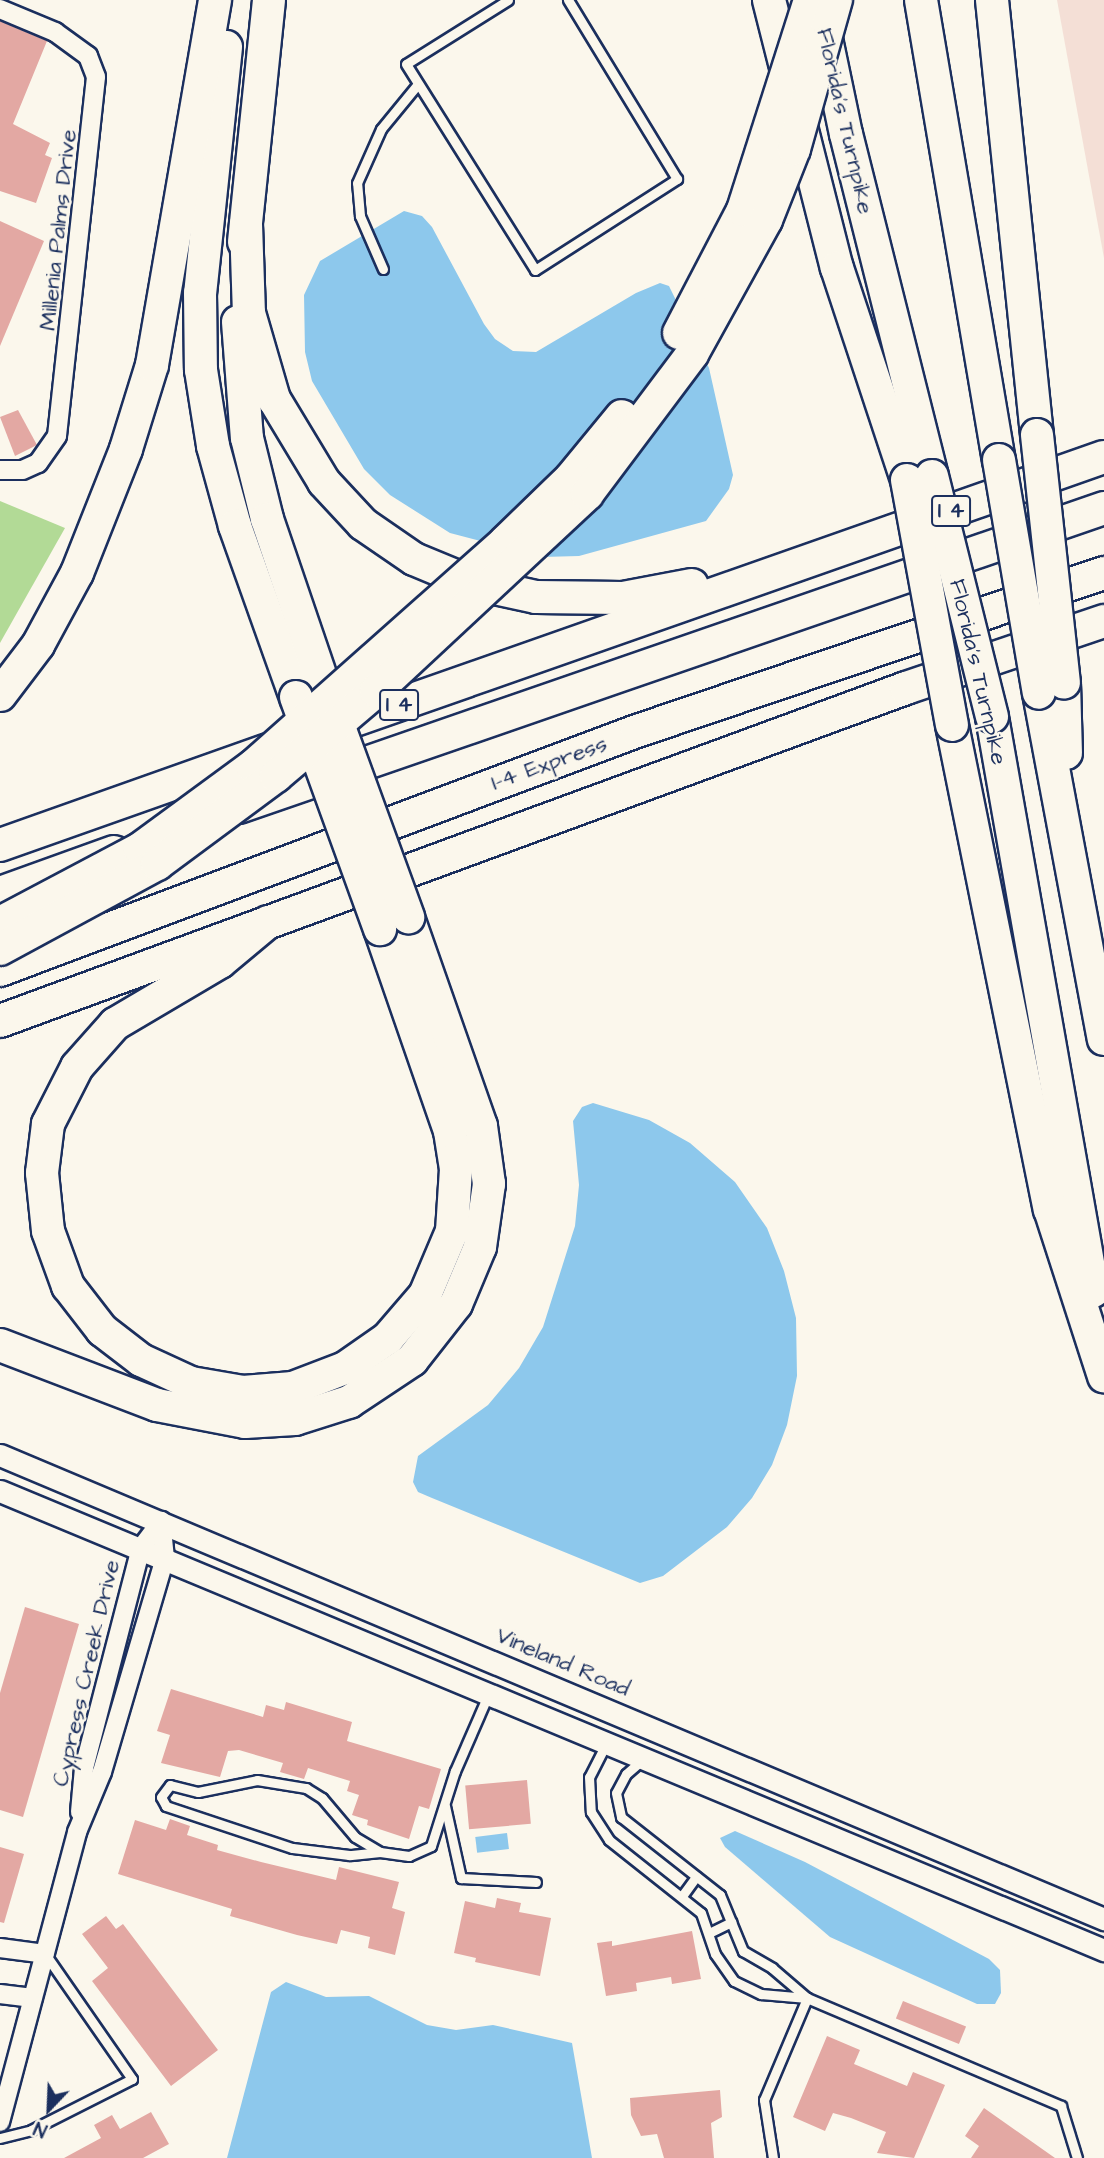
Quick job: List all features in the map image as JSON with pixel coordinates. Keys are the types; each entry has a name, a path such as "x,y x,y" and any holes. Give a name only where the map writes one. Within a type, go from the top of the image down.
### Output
{"highway":[{"path":"0,695 38,645 77,573 126,449 152,365 215,0"},
{"path":"0,1345 157,1405 245,1422 295,1419 340,1405 382,1384 412,1360 456,1304 480,1247 489,1184 481,1126 394,923 310,691 235,526 213,446 201,370 200,293 227,34 226,0"},
{"path":"269,0 246,224 238,363 247,438 310,691"},
{"path":"769,0 837,268 920,478 953,725 1050,1209 1104,1376"},
{"path":"0,923 139,849 253,766 431,610 571,478 667,352 710,279 760,164 810,0"},
{"name":"Florida's Turnpike","path":"818,0 920,478 992,717 1104,1351"},
{"path":"0,949 158,864 266,783 376,691 587,494 692,354 766,220 794,149 836,0"},
{"path":"921,0 999,460 1051,688"},
{"path":"992,0 1038,435 1051,688 1068,832 1104,1039"},
{"path":"246,224 254,340 274,400 324,482 363,524 414,559 472,583 536,597 623,598 799,564"},
{"name":"I 4","path":"0,845 1104,457"},
{"path":"0,893 1104,508"},
{"name":"I-4 Express","path":"0,970 637,731 1104,573"},
{"path":"0,1021 906,688 1104,621"},
{"path":"268,922 220,962 115,1024 78,1067 48,1124 42,1173 48,1231 68,1286 102,1330 141,1360 191,1383 243,1392 293,1388 345,1368 388,1338 425,1295 452,1231 456,1169 450,1131 394,923"}],"street":[{"name":"Millenia Palms Drive","path":"0,9 55,32 88,56 96,77 69,355 57,436 38,463 22,470 0,470"},
{"name":"Vineland Road","path":"0,1455 1104,1919"},
{"path":"0,1491 1104,1950"},
{"name":"Cypress Creek Drive","path":"77,1832 84,1768 141,1548 161,1521"},
{"name":"Cypress Creek Drive","path":"0,2122 77,1832 102,1772 165,1558 161,1521"},
{"path":"488,1694 502,1664"},
{"path":"607,1742 619,1714"},
{"path":"0,1948 45,1954"},
{"path":"0,1994 33,1998"}],"lane":[{"path":"508,0 406,64 535,270 677,178 568,0"},
{"path":"383,270 360,216 357,184 380,129 418,84"},
{"path":"380,1852 355,1837 322,1798 306,1788 257,1780 198,1792 170,1785 161,1797 166,1806 292,1848 349,1855 380,1852 409,1856 431,1846 488,1694"},
{"path":"607,1742 589,1777 591,1812 609,1840 701,1913 715,1954 734,1981 761,1994 807,1998"},
{"path":"645,1758 620,1785 616,1804 621,1817 720,1895 743,1951 772,1968 807,1998 1061,2106 1077,2158"},
{"path":"445,1804 461,1878 537,1882"},
{"path":"682,1896 696,1877"},
{"path":"709,1933 732,1922"},
{"path":"0,2138 31,2130 132,2079 45,1954"},
{"path":"773,2158 764,2100 807,1998"}],"shaded area":[{"path":"1057,0 1104,0 1104,258"}],"green space":[{"path":"0,501 65,528 0,643"}],"water":[{"path":"404,211 422,216 432,227 484,324 495,339 513,351 536,352 636,293 660,283 669,286 709,368 733,475 729,489 706,521 579,556 542,557 450,533 390,495 364,469 312,381 305,352 304,295 320,261"},
{"path":"593,1103 649,1120 690,1143 735,1182 767,1228 784,1271 796,1318 797,1376 787,1425 772,1465 752,1498 727,1527 663,1576 640,1583 418,1492 413,1482 418,1456 488,1405 519,1368 543,1327 575,1226 579,1185 573,1121 582,1107"},
{"path":"735,1831 805,1862 989,1959 1000,1970 1001,1993 995,2004 977,2004 830,1937 725,1847 720,1838"},
{"path":"507,1833 509,1849 477,1853 475,1837"},
{"path":"286,1982 326,1997 369,1996 427,2025 456,2030 493,2025 572,2043 592,2158 227,2158 271,1992"}],"building":[{"path":"0,21 47,41 13,124 50,143 45,155 52,158 36,203 0,191"},
{"path":"0,221 44,241 0,346"},
{"path":"18,410 37,445 15,456 0,417"},
{"path":"25,1607 79,1624 23,1817 0,1810 0,1693"},
{"path":"171,1689 263,1717 266,1705 284,1710 286,1702 352,1722 347,1741 441,1769 429,1809 419,1806 409,1839 367,1825 368,1820 352,1815 359,1795 347,1791 350,1781 308,1768 304,1779 280,1772 283,1763 239,1750 228,1751 220,1777 161,1763 170,1735 157,1731"},
{"path":"527,1780 531,1824 469,1829 465,1785"},
{"path":"170,1819 190,1826 187,1835 218,1845 217,1850 336,1880 339,1867 399,1882 392,1908 405,1912 395,1955 368,1948 370,1937 341,1930 337,1944 297,1935 230,1916 232,1909 118,1874 135,1820 166,1830"},
{"path":"0,1847 24,1854 4,1923 0,1922"},
{"path":"497,1898 521,1903 519,1912 551,1918 540,1976 475,1962 476,1958 454,1953 465,1901 495,1908"},
{"path":"106,1916 116,1929 123,1924 218,2050 171,2086 92,1981 108,1968 82,1934"},
{"path":"692,1931 701,1979 672,1984 671,1977 636,1983 637,1991 606,1996 597,1943 612,1941 612,1946"},
{"path":"903,2001 966,2026 959,2044 896,2019"},
{"path":"827,2036 860,2050 854,2064 907,2086 913,2072 945,2085 914,2158 877,2153 886,2132 851,2118 833,2113 825,2131 793,2117"},
{"path":"720,2090 722,2117 711,2123 714,2158 664,2158 657,2134 641,2136 631,2115 630,2098"},
{"path":"984,2108 1055,2158 971,2158 979,2146 965,2136"},
{"path":"151,2112 169,2144 143,2158 64,2158 101,2138 94,2125 112,2115 120,2129"}]}
